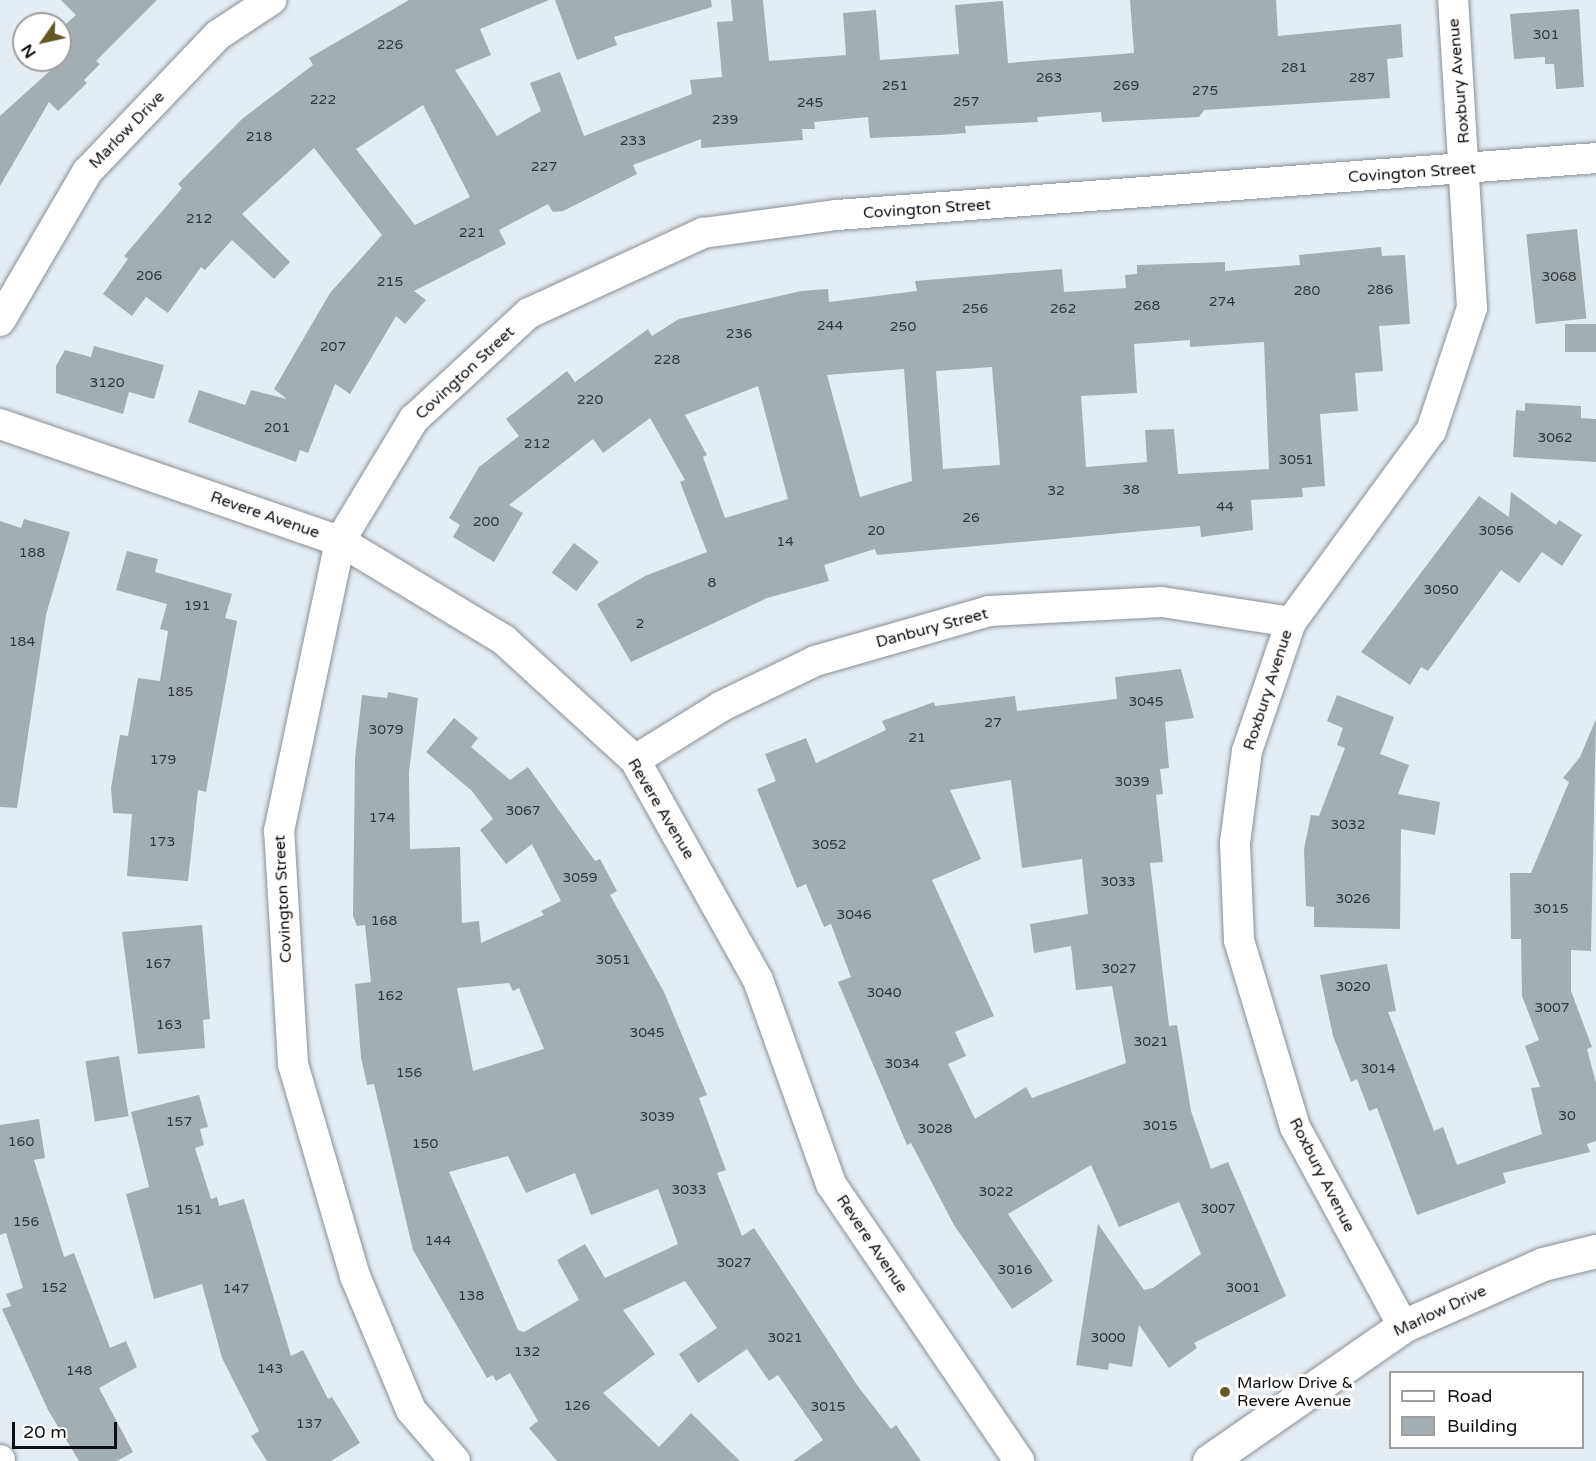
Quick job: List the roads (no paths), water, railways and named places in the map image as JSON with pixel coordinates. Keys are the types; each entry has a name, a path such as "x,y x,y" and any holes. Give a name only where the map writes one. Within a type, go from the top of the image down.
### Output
{"street":[{"name":"Marlow Drive","path":"0,321 87,172 218,35 271,0"},
{"name":"Roxbury Avenue","path":"1402,1326 1295,1127 1239,940 1235,843 1247,751 1291,622 1431,431 1472,308 1466,169 1453,0"},
{"name":"Covington Street","path":"455,1461 411,1410 355,1276 293,1065 279,831 340,541 414,419 529,313 703,233 837,215 1596,158"},
{"name":"Revere Avenue","path":"0,424 340,541 504,640 635,760 758,980 831,1184 1019,1461"},
{"name":"Danbury Street","path":"635,760 722,706 814,661 989,611 1162,602 1291,622"},
{"name":"Marlow Drive","path":"1209,1461 1402,1326 1543,1264 1596,1251"}],"place":[{"name":"Marlow Drive & Revere Avenue","path":"1225,1392"}]}
